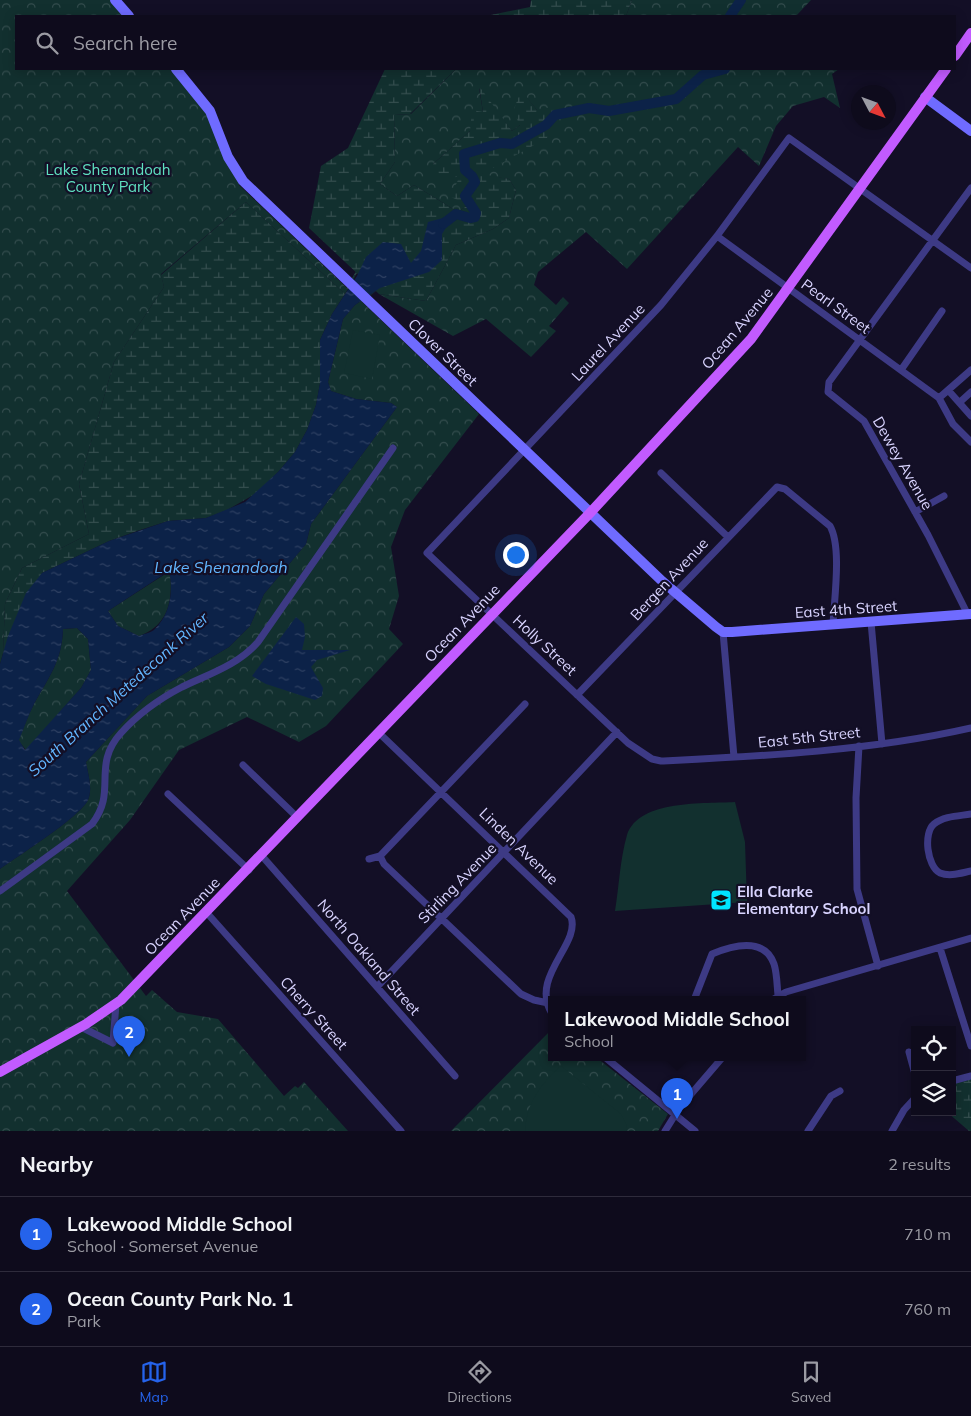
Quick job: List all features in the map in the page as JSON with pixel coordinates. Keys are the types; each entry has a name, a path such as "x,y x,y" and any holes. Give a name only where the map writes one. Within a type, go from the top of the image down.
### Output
{"main road":[{"path":"956,55 971,33"},
{"name":"Ocean Avenue","path":"0,1072 81,1027 116,1004 262,856 590,512 751,339 945,70"}],"street":[{"path":"115,0 128,15"},
{"name":"Clover Street","path":"177,70 210,111 228,157 243,181 676,593 723,632"},
{"path":"925,97 971,131"},
{"name":"Laurel Avenue","path":"429,550 525,451 661,305 717,236 788,138 859,188"},
{"path":"859,188 971,268"},
{"path":"860,341 971,188"},
{"name":"Pearl Street","path":"717,236 939,398"},
{"path":"901,370 942,310"},
{"name":"Dewey Avenue","path":"860,341 829,382 827,390 864,421 915,512 969,615"},
{"path":"971,370 939,398 953,424 971,442"},
{"path":"948,390 971,416"},
{"path":"960,402 971,392"},
{"path":"0,891 52,855 92,824 100,814 106,799 106,758 120,734 138,715 156,701 240,658 254,646 393,448"},
{"path":"661,473 728,537"},
{"name":"Bergen Avenue","path":"577,695 777,487 782,487 830,526 834,533 833,625"},
{"path":"915,512 944,496"},
{"name":"Holly Street","path":"429,550 427,553 491,614 617,732 648,757"},
{"name":"East 4th Street","path":"723,632 969,615"},
{"path":"871,622 882,744"},
{"path":"723,632 734,757"},
{"path":"369,859 380,856 525,704"},
{"name":"East 5th Street","path":"648,757 661,761 734,757 882,744 971,728"},
{"name":"Stirling Avenue","path":"377,987 617,732"},
{"name":"Linden Avenue","path":"379,733 565,910 573,923 569,938 554,964 547,984 548,1003"},
{"path":"859,746 856,798 857,889 878,966"},
{"path":"244,765 298,818"},
{"path":"168,794 248,870"},
{"path":"971,814 943,819 932,826 927,837 933,865 940,872 952,875 971,871"},
{"name":"North Oakland Street","path":"262,856 455,1076"},
{"path":"380,856 384,864 521,994 534,1000 548,1003"},
{"name":"Cherry Street","path":"207,913 401,1131"},
{"path":"781,996 971,938"},
{"path":"696,996 712,954 744,943 762,950 774,963 775,996"},
{"path":"940,948 971,1046"},
{"path":"81,1027 112,1043 116,1004"},
{"path":"909,1052 914,1071"},
{"path":"610,1061 696,1131"},
{"path":"665,1131 675,1114 718,1061"},
{"path":"956,1081 971,1076"},
{"path":"808,1131 831,1096 840,1091"},
{"path":"892,1131 904,1110 911,1102"}],"green space":[{"name":"Lake Shenandoah County Park","path":"0,0 115,0 128,15 15,15 15,70 177,70 210,111 235,170 239,185 347,288 364,256 382,240 400,242 412,258 419,249 427,221 456,213 444,235 444,261 430,274 401,283 388,290 380,288 429,272 442,260 442,234 454,216 428,222 421,251 410,263 401,244 383,242 366,257 345,294 246,202 161,274 164,287 114,362 79,484 89,534 22,568 5,604 3,653 0,664"},
{"path":"531,0 632,0 626,15 491,15 530,7"},
{"path":"632,0 811,0 797,15 626,15"},
{"path":"385,70 455,70 410,114 394,115 395,162 380,184 397,196 414,185 458,212 468,205 451,197 460,175 441,184 433,164 470,131 472,110 483,112 479,86 512,131 520,125 513,112 521,90 537,110 555,106 547,138 482,174 509,179 516,190 509,218 493,229 456,245 426,301 379,294 309,228 321,166 348,148"},
{"path":"455,70 838,70 832,74 840,108 824,97 793,106 776,126 759,166 738,147 627,269 586,232 538,272 534,285 556,305 563,297 569,303 549,326 556,331 531,357 486,319 453,336 379,294 426,301 456,245 493,229 509,218 516,190 509,179 481,175 537,110 521,91 520,125 512,131 479,88 483,112 470,131 433,164 460,174 468,205 458,212 414,185 397,196 380,184 395,162 394,115 411,114"},
{"path":"246,202 345,294 332,314 320,340 320,383 316,405 307,430 295,452 257,493 227,510 206,518 168,521 137,531 109,541 42,573 3,653 5,604 22,568 89,534 79,484 114,362 164,287 161,275"},
{"path":"380,288 362,302 479,414 405,510 391,547 399,596 389,629 403,644 326,726 299,742 247,717 179,750 130,820 67,891 146,996 152,990 177,1012 218,1019 284,1096 295,1086 298,1088 304,1082 348,1131 0,1131 0,869 61,826 83,807 88,800 90,791 86,762 147,696 229,647 250,626 264,594 306,544 311,524 397,407 391,403 356,399 331,391 328,382 343,319 355,305"},
{"path":"353,330 380,335 372,379 344,373"},
{"path":"170,571 171,592 167,610 157,625 139,636 118,626 108,611"},
{"path":"77,628 88,639 91,670 81,688 26,750 18,740 57,660 63,629"},
{"path":"735,802 745,842 747,902 615,911 625,844 627,835 634,823 645,815 659,809 691,804"},
{"path":"548,1033 548,1061 601,1061 668,1114 658,1131 451,1131"},
{"path":"561,1066 621,1114 627,1126 626,1131 525,1131 529,1111 536,1095"},
{"path":"971,1073 971,1131 952,1116 956,1116 956,1077"}],"water":[{"name":"Lake Shenandoah","path":"454,215 442,234 442,260 429,272 380,288 355,305 343,319 328,382 331,391 356,399 391,403 397,407 311,524 306,544 264,594 250,626 229,647 147,696 86,762 90,791 88,800 83,807 61,826 0,869 0,664 8,636 26,593 42,573 109,541 168,521 206,518 245,502 278,472 295,452 307,430 316,405 320,383 320,340 332,314 357,276 366,257 383,242 401,244 411,263 421,251 428,222","holes":["169,571 171,595 164,617 154,630 139,636 118,626 108,611","77,628 88,639 91,670 81,688 25,750 19,740 32,708 50,677 57,660 63,629"]},
{"path":"296,617 304,624 305,637 302,650 350,650 317,660 311,667 323,688 322,696 315,700 266,684 252,676"}],"waterway":[{"name":"South Branch Metedeconk River","path":"731,15 741,0"},
{"name":"South Branch Metedeconk River","path":"443,224 456,214 470,218 475,217 476,213 465,196 475,182 472,176 465,170 464,154 500,143 512,144 546,125 555,115 589,108 609,111 676,99 703,75 721,70"}],"place":[{"name":"Ella Clarke Elementary School","path":"721,900"},
{"name":"Ocean County Park No. 1","path":"129,1057"},
{"name":"Lakewood Middle School","path":"677,1119"}]}
